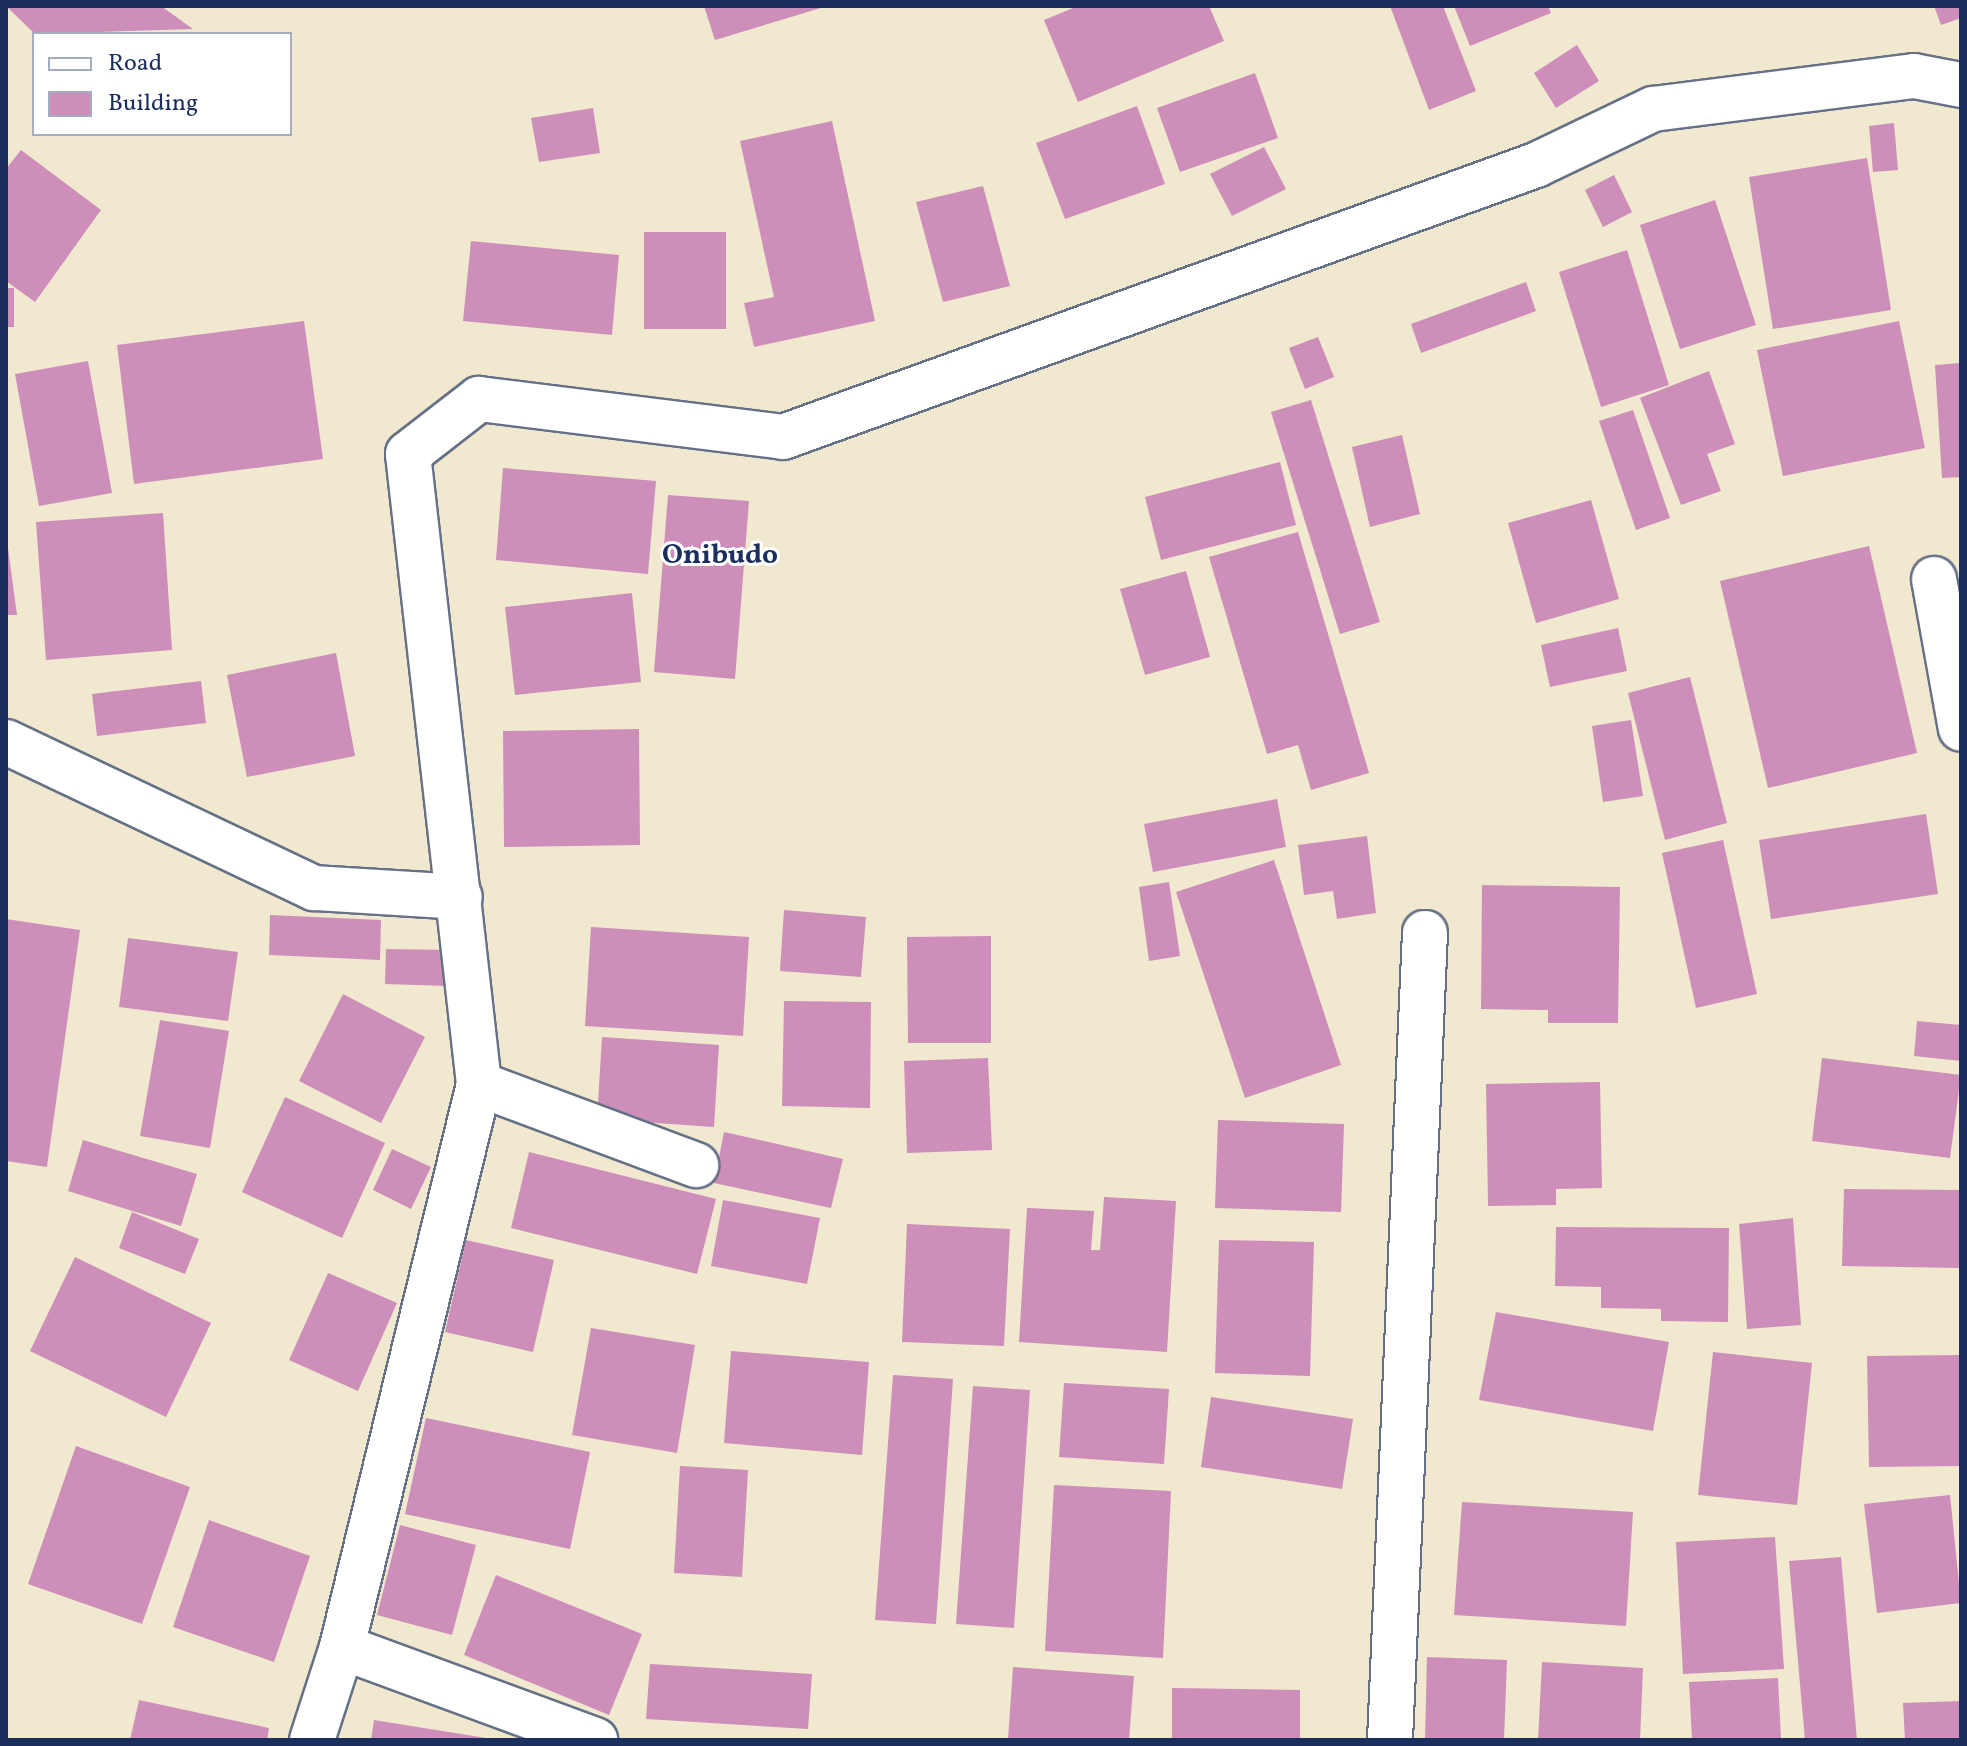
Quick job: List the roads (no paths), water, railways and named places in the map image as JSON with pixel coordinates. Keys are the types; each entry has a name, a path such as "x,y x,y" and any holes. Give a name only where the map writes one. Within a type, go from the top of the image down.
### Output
{"street":[{"path":"312,1740 342,1647 479,1084 408,454 479,399 783,437 1536,165 1653,109 1914,76 1961,85"},
{"path":"1934,579 1961,729"},
{"path":"6,742 314,888 460,897"},
{"path":"1390,1740 1425,933"},
{"path":"479,1084 696,1165"},
{"path":"342,1647 595,1740"}],"district":[{"name":"Onibudo","path":"720,556"}]}
